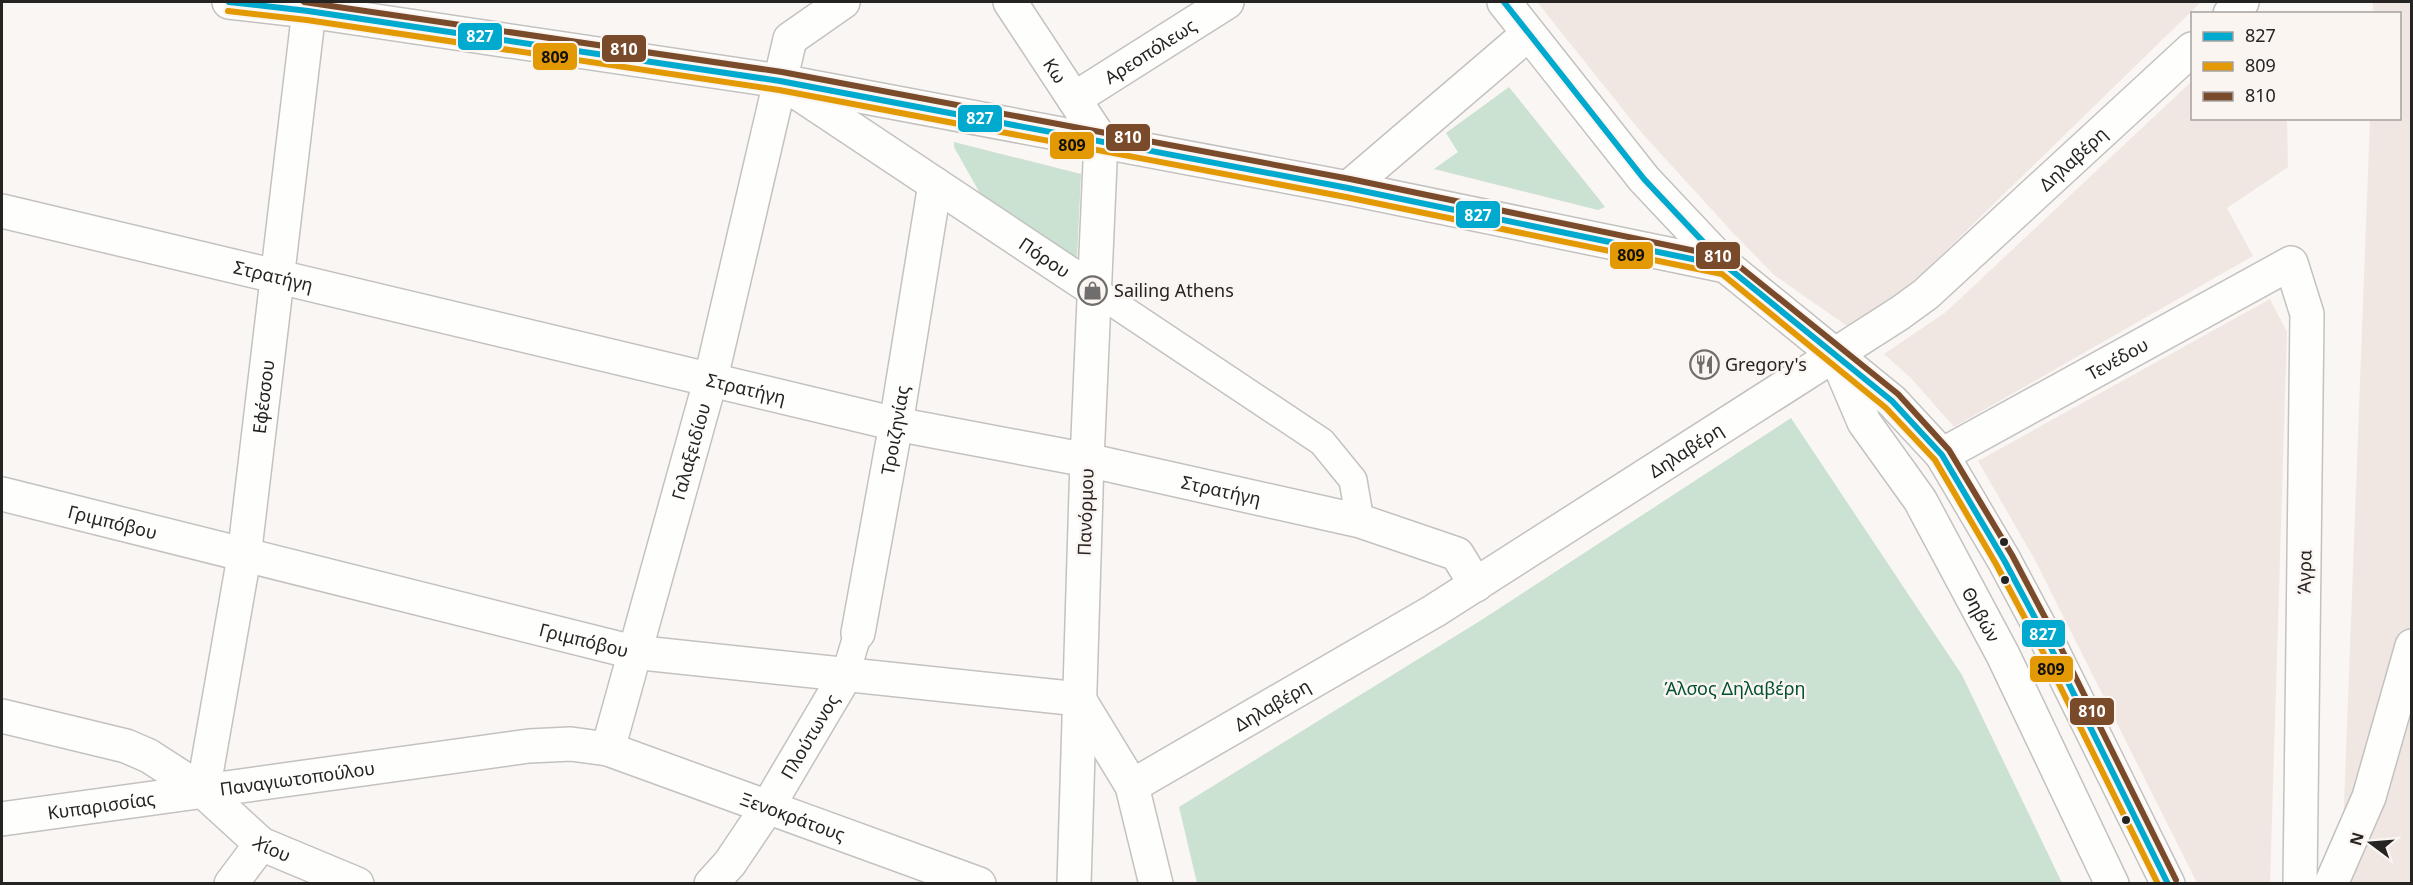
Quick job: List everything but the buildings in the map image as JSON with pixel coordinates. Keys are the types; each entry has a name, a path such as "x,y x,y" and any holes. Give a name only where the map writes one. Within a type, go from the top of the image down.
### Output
{"street":[{"path":"229,2 309,6 780,81 1348,188 1725,266"},
{"name":"Κω","path":"1010,2 1101,140"},
{"name":"Αρεοπόλεως","path":"1074,99 1227,2"},
{"name":"Θηβών","path":"1504,2 1644,179 1725,266 1892,401 1942,455 1999,551 2051,648 2169,884"},
{"name":"Εφέσσου","path":"203,791 244,557 309,6"},
{"name":"Γαλαξειδίου","path":"608,749 633,652 711,378 790,39 826,6"},
{"path":"1348,188 1528,34"},
{"name":"Δηλαβέρη","path":"1132,786 1476,585 1836,356 1926,294 2191,52"},
{"name":"Πόρου","path":"780,81 1322,442 1353,480 1360,521"},
{"name":"Πανόρμου","path":"1074,884 1087,460 1101,140"},
{"name":"Τροιζηνίας","path":"845,676 858,633 896,424 935,184"},
{"name":"Στρατήγη","path":"2,211 711,378 896,424 1087,460 1360,521 1457,554 1476,585"},
{"name":"Τενέδου","path":"1942,455 2291,263"},
{"name":"Άγρα","path":"2291,263 2307,314 2300,884"},
{"name":"Θηβών","path":"1836,356 1864,422 1920,500 2003,655 2112,884"},
{"name":"Γριμπόβου","path":"2,494 244,557 633,652 1079,699"},
{"path":"2331,884 2369,797 2412,646"},
{"name":"Πλούτωνος","path":"711,884 730,863 767,808 845,676"},
{"path":"1079,699 1132,786 1156,884"},
{"name":"Παναγιωτοπούλου","path":"2,716 126,746 149,756 203,791 529,746 571,744 608,749"},
{"name":"Ξενοκράτους","path":"608,749 979,884"},
{"name":"Κυπαρισσίας","path":"2,819 203,791"},
{"name":"Χίου","path":"203,791 261,844 357,884"},
{"path":"231,884 261,844"}],"shaded area":[{"path":"1537,2 2201,2 1922,274 1884,303 1847,326 1774,275 1734,234 1641,132"},
{"path":"2373,2 2411,2 2411,883 2341,884 2370,120 2401,120 2401,12 2373,12"},
{"path":"2191,82 2191,120 2287,120 2288,167 2227,208 2253,256 1954,427 1911,378 1884,354 1946,312"},
{"path":"2270,299 2287,332 2270,883 2197,883 2035,560 1978,461"}],"green space":[{"path":"1509,87 1605,207 1598,210 1434,169 1458,152 1446,133"},
{"path":"954,142 1081,174 1077,258 982,197 954,147"},
{"name":"Άλσος Δηλαβέρη","path":"1791,418 1962,675 2062,883 1197,883 1179,807 1483,619"}],"transit line":[{"name":"827","path":"229,2 308,11 780,81 1348,188 1726,266"},
{"name":"810","path":"304,2 782,72 1350,179 1729,258 1898,394 1949,450 2012,555 2059,644 2176,880"},
{"name":"827","path":"1504,2 1644,179 1726,266 1892,401 1942,455 2004,560 2051,648 2168,884"},
{"name":"809","path":"228,11 307,20 779,90 1346,197 1722,274 1886,408 1935,460 1996,564 2043,652 2158,884"}],"place":[{"name":"Sailing Athens","path":"1093,290"},
{"name":"Gregory's","path":"1704,364"}]}
